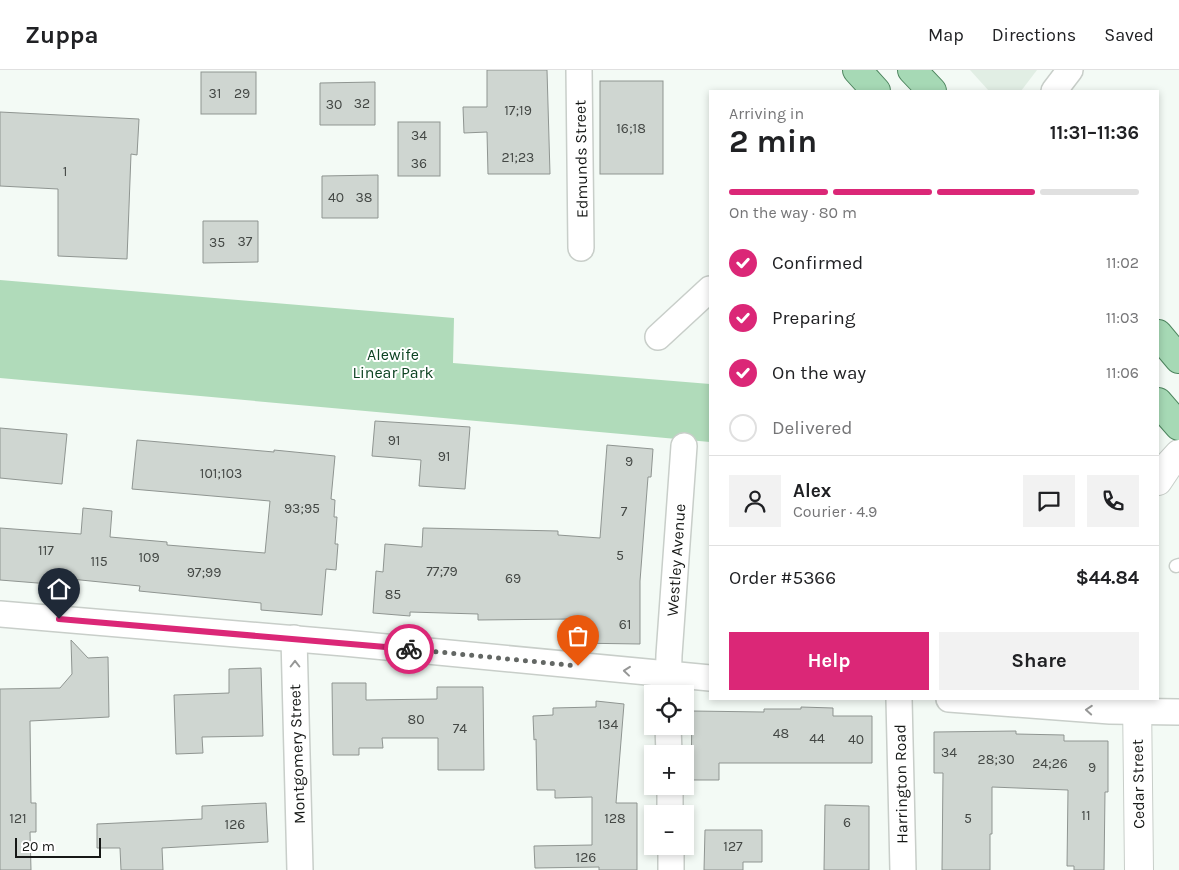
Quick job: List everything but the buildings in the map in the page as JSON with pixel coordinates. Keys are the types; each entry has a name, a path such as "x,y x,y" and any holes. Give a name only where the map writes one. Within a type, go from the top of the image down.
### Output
{"main road":[{"path":"856,70 875,90"},
{"path":"1159,335 1179,359"},
{"path":"1159,403 1179,426"}],"street":[{"name":"Edmunds Street","path":"579,70 582,248"},
{"path":"1055,90 1070,70"},
{"path":"658,337 709,290"},
{"name":"Westley Avenue","path":"668,684 684,446"},
{"path":"1159,480 1179,454"},
{"path":"0,614 294,638 668,684 709,678"},
{"name":"Montgomery Street","path":"294,638 300,870"},
{"name":"Harrington Road","path":"899,700 903,870"},
{"path":"980,700 1137,705 1179,712"},
{"name":"Cedar Street","path":"1137,705 1139,870"},
{"path":"671,855 671,870"}],"shaded area":[{"path":"970,70 1037,70 1022,90 988,90"}],"green space":[{"name":"Alewife Linear Park","path":"0,280 454,318 453,363 709,384 709,442 0,378"}],"way so far":[{"path":"409,649 578,666"}],"route":[{"path":"59,619 409,649"}]}
